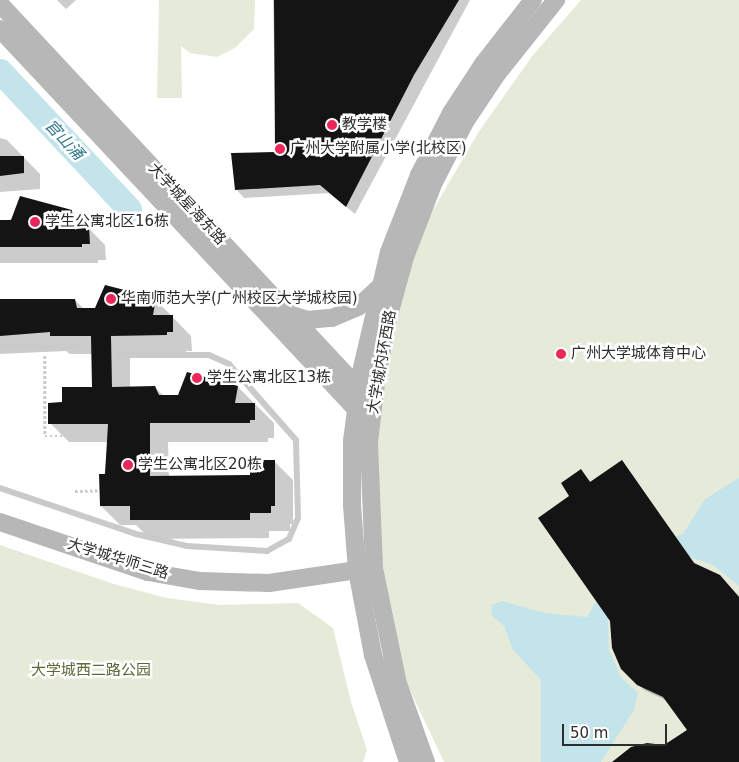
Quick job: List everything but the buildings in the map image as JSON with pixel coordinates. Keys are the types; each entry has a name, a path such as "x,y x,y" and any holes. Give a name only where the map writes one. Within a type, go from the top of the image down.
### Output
{"main road":[{"name":"大学城内环西路","path":"408,762 375,663 357,570 352,505 358,388 379,286 404,208 435,142 484,64 533,0"},
{"name":"大学城内环西路","path":"426,762 396,676 374,568 369,482 373,404 395,291 434,182 465,122 497,74 556,0"},
{"name":"大学城星海东路","path":"0,4 373,404"},
{"name":"大学城星海东路","path":"0,29 356,409"},
{"path":"290,314 307,320 334,317 358,307 379,286"},
{"name":"大学城华师三路","path":"0,522 148,572 200,581 269,583 357,570"}],"lane":[{"path":"0,347 76,347"},
{"path":"0,488 136,534 187,546 266,551 290,539 298,518 296,440 229,364 209,355 119,355"}],"path":[{"path":"45,347 45,436 74,436"},
{"path":"75,491 100,490"}],"green space":[{"path":"159,0 255,0 254,29 235,48 217,57 190,53 181,46 182,98 157,98"},
{"name":"广州大学城体育中心","path":"581,0 739,0 739,762 444,762 408,686 391,635 377,558 374,457 387,321 426,222 478,133 533,55"},
{"name":"大学城西二路公园","path":"0,545 114,584 167,598 220,605 298,603 333,628 351,702 367,750 363,762 0,762"}],"water":[{"path":"739,478 739,586 713,565 690,557 608,618 609,650 621,677 638,693 634,710 601,762 541,762 541,680 513,650 504,626 491,615 492,605 502,601 545,613 587,617 598,598 662,542 683,534 705,499"}],"waterway":[{"name":"官山涌","path":"0,71 129,209"}],"place":[{"name":"教学楼","path":"332,125"},
{"name":"广州大学附属小学(北校区)","path":"280,149"},
{"name":"学生公寓北区16栋","path":"35,222"},
{"name":"华南师范大学(广州校区大学城校园)","path":"111,299"},
{"name":"广州大学城体育中心","path":"561,354"},
{"name":"学生公寓北区13栋","path":"197,378"},
{"name":"学生公寓北区20栋","path":"128,465"}]}
